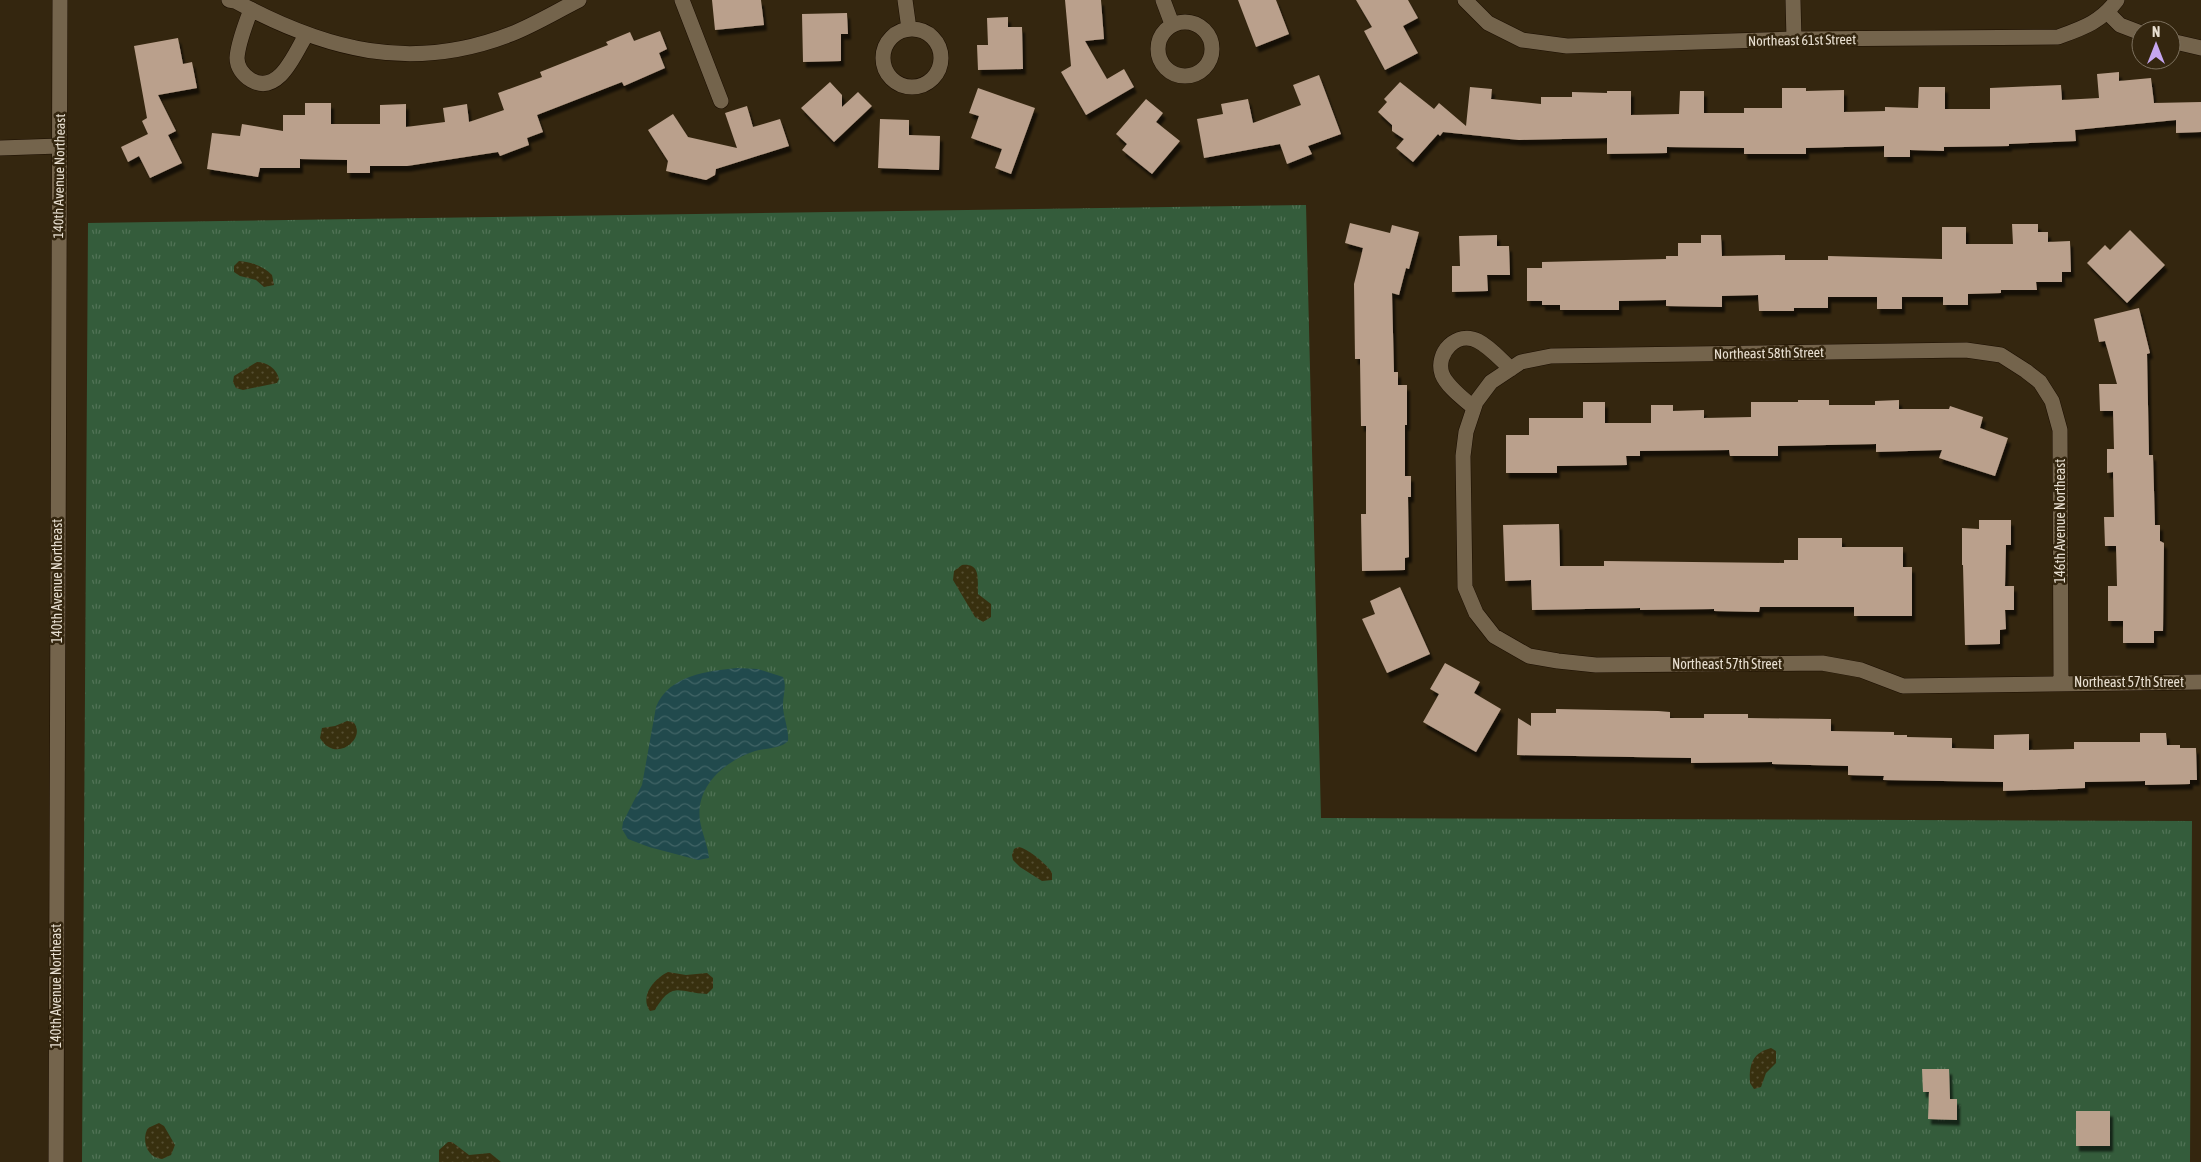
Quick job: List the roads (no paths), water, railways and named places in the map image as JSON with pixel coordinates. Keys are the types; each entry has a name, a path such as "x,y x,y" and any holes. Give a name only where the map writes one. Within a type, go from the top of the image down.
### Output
{"street":[{"name":"140th Avenue Northeast","path":"56,1162 60,0"},
{"path":"230,0 235,0 274,22 324,42 377,52 426,54 472,46 511,34 557,5 579,0"},
{"path":"682,0 721,101"},
{"path":"905,0 909,28"},
{"path":"1163,0 1172,24"},
{"name":"Northeast 61st Street","path":"1465,0 1488,24 1522,40 1567,46 1794,39 2058,37 2088,26 2108,13"},
{"path":"1793,0 1794,39"},
{"path":"2117,0 2108,13 2120,25 2131,29"},
{"path":"251,9 237,57 242,72 254,82 269,83 282,75 306,35"},
{"path":"2181,43 2201,48"},
{"path":"0,148 59,146"},
{"path":"1474,408 1447,383 1442,375 1442,357 1446,349 1458,340 1473,339 1480,341 1511,369"},
{"name":"Northeast 58th Street","path":"1491,382 1521,362 1551,356 1966,350 2001,356 2026,371"},
{"name":"146th Avenue Northeast","path":"2026,371 2040,382 2052,401 2060,430 2061,682"},
{"name":"Northeast 57th Street","path":"1491,382 1474,408 1466,432 1463,456 1465,587 1476,613 1494,636 1529,656 1596,665 1822,663 1861,670 1903,686 2061,682 2201,682"}],"water":[{"path":"738,668 758,669 783,677 785,687 783,710 788,741 777,747 744,755 733,761 723,768 707,786 702,797 700,821 709,858 698,860 649,847 628,839 622,829 623,822 642,785 656,707 662,696 679,681 702,673"}]}
